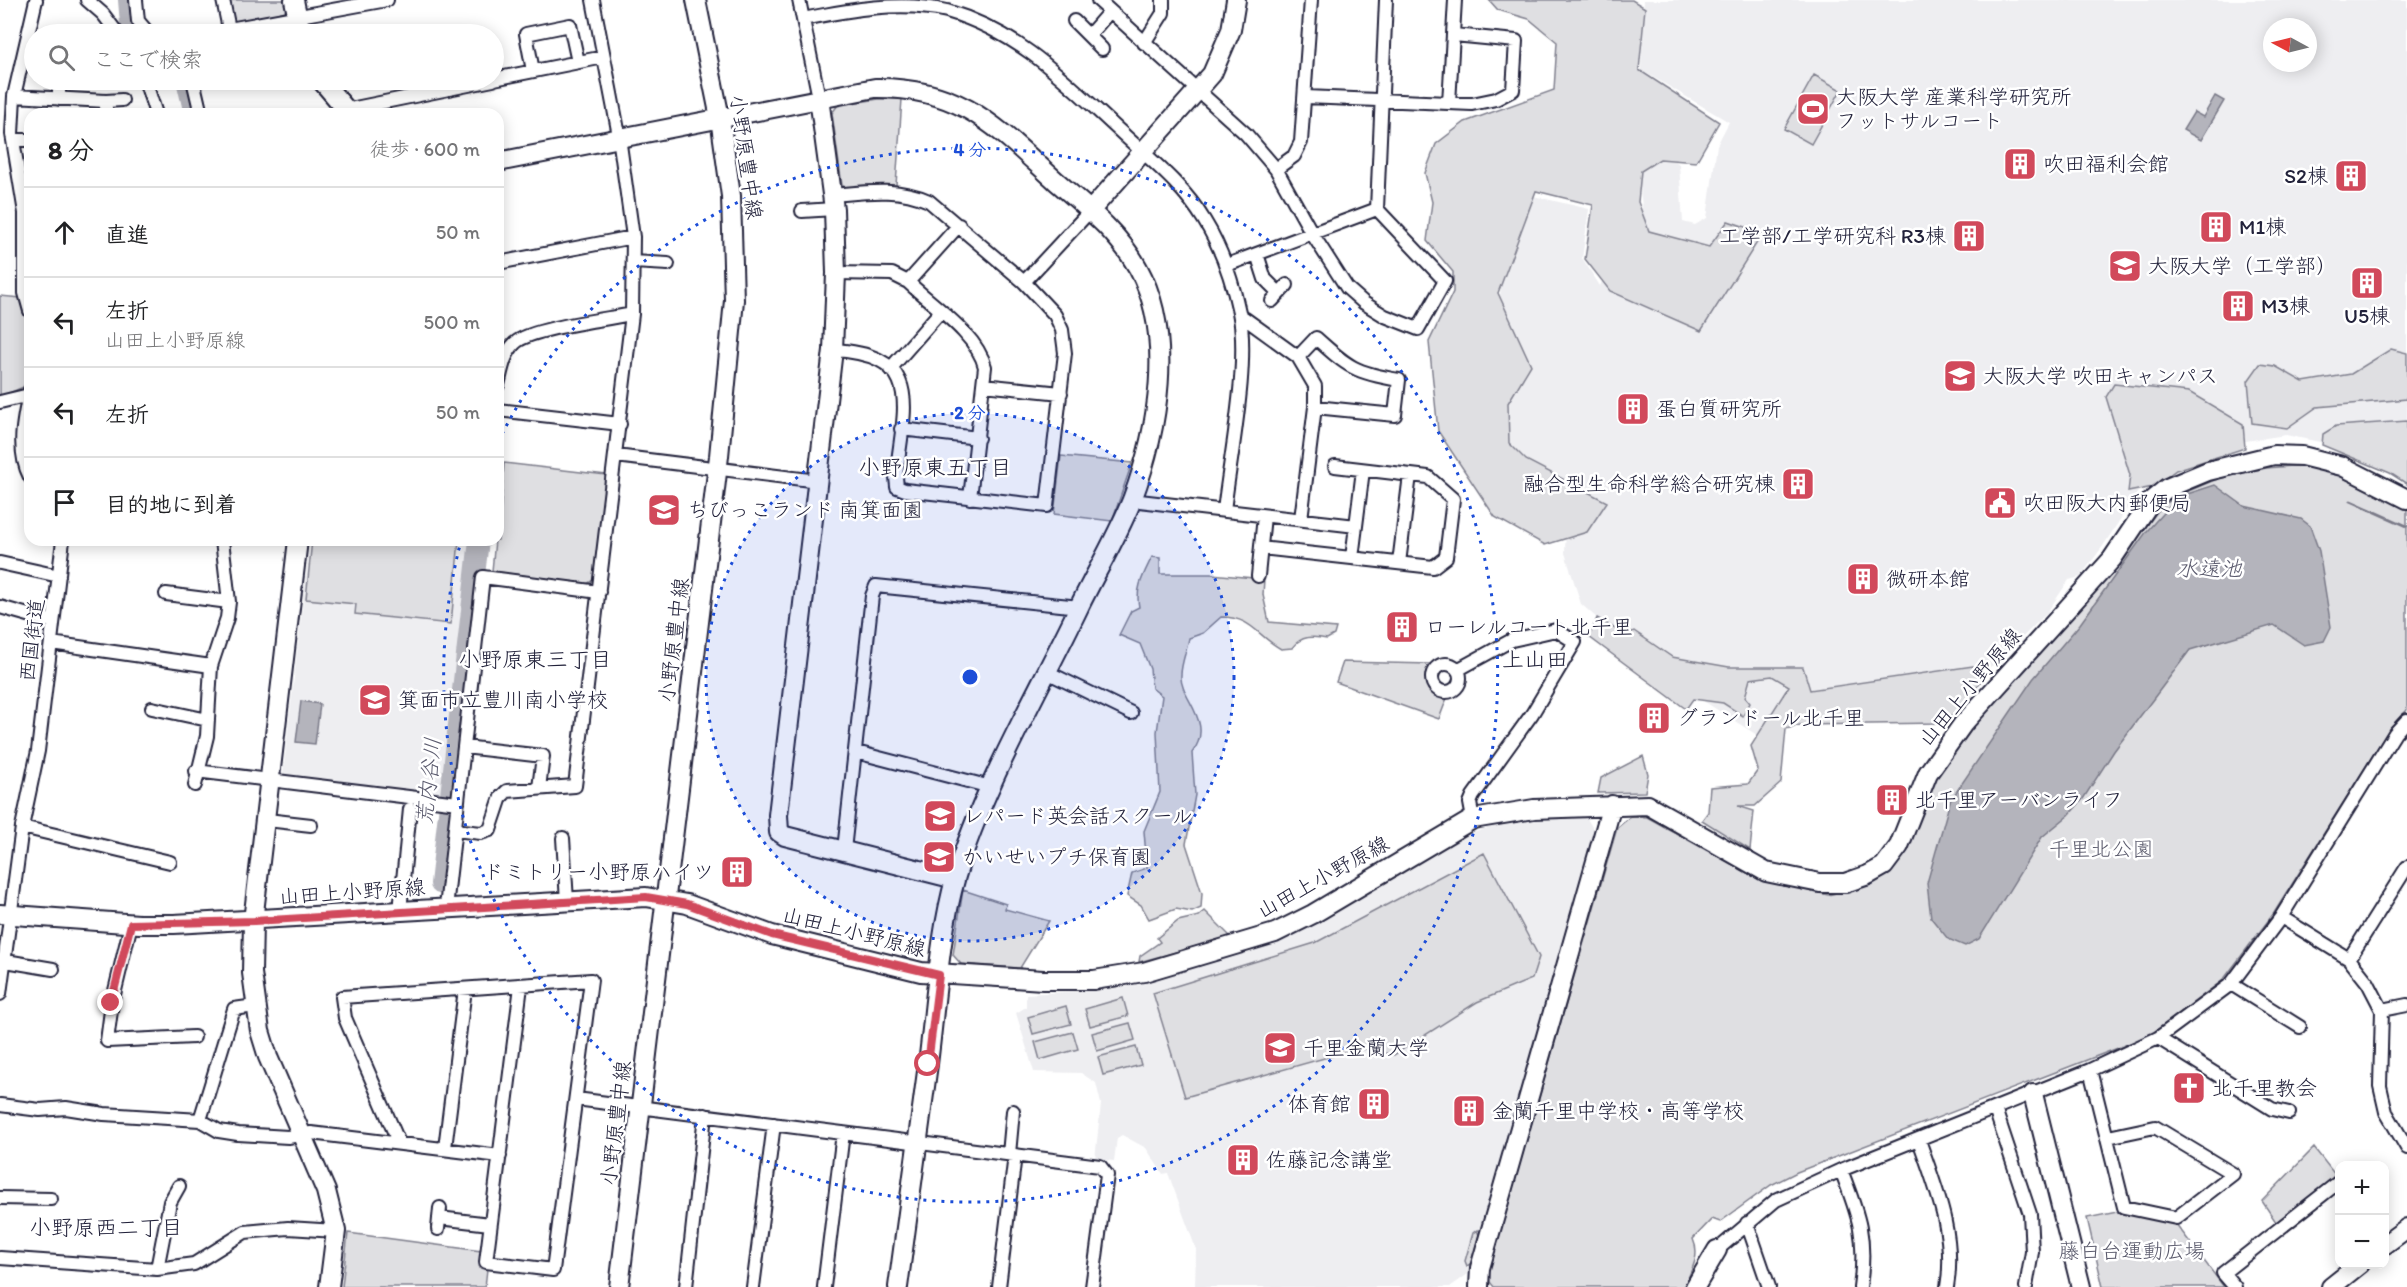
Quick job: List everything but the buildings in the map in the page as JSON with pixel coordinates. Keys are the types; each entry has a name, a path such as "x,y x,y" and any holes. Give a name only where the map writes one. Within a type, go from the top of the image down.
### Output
{"street":[{"path":"30,24 36,0"},
{"path":"87,0 110,24"},
{"path":"136,0 140,24"},
{"path":"223,0 229,24"},
{"path":"260,24 387,0"},
{"path":"455,830 482,833 490,830 501,797 507,791 575,786 632,314 633,237 619,138 593,0"},
{"name":"小野原豊中線","path":"619,1287 667,900 717,469 734,300 731,196 720,118 696,0"},
{"path":"799,0 819,98 833,202 836,273 832,350 783,771 779,832 785,836 956,879"},
{"path":"1098,0 1246,135 1276,169 1312,235 1347,288 1384,316 1418,329 1445,281 1377,209 1386,0"},
{"path":"1144,43 1163,13 1163,0"},
{"path":"1024,282 1145,151 1212,74 1231,30 1236,0"},
{"path":"1276,169 1293,156 1301,142 1306,97 1311,0"},
{"path":"1449,103 1455,0"},
{"path":"803,19 849,9 913,6 945,11 986,25 1013,39 1044,61 1145,151 1187,195 1204,220 1227,265 1240,315 1240,377 1224,511"},
{"path":"1090,34 1110,11"},
{"path":"1074,21 1090,34 1102,49"},
{"path":"533,71 526,34 559,27 570,25 578,62"},
{"path":"1306,97 1472,104 1496,99 1513,90 1516,40 1454,36"},
{"path":"24,52 8,137 24,198"},
{"path":"504,77 604,57"},
{"path":"504,161 875,88 903,88 933,93 956,101 981,116 1090,211 1120,240 1138,269 1153,304 1161,346 1151,427 1131,500 989,790 956,879 939,975 898,1287"},
{"path":"59,90 59,99"},
{"path":"148,90 154,108"},
{"path":"195,90 200,108"},
{"path":"329,90 344,108"},
{"path":"381,108 425,90"},
{"path":"14,96 122,100"},
{"path":"106,101 106,108"},
{"path":"8,137 24,139"},
{"path":"802,212 833,202 893,191 912,194 929,201 959,225 1024,282 1055,315 1062,330 1065,353 1047,506 905,490 897,487 901,429 906,401 904,387 890,369 868,355 832,350"},
{"path":"1227,265 1377,209"},
{"path":"908,282 959,225"},
{"path":"504,262 633,237"},
{"path":"1257,254 1264,279 1279,293"},
{"path":"633,262 668,264"},
{"path":"836,273 892,274 908,282 973,340 981,353 985,367 984,385 970,498"},
{"path":"890,369 940,312"},
{"path":"504,361 516,341 538,332 632,314"},
{"path":"1240,315 1298,357 1315,386 1315,407 1301,519"},
{"path":"1298,357 1316,338 1344,363 1366,375 1399,380 1395,415 1315,407"},
{"path":"984,385 1061,393"},
{"path":"0,402 24,394"},
{"path":"504,411 620,424"},
{"path":"24,416 22,426 24,457"},
{"path":"901,429 978,438"},
{"path":"616,456 818,481"},
{"name":"山田上小野原線","path":"5,915 131,924 254,921 646,897 687,904 772,935 939,975 1094,980 1144,972 1218,951 1294,924 1473,819 1534,809 1648,805 1766,872 1820,884 1845,883 1868,876 1884,866 1899,846 1928,773 1963,723 2112,559 2151,501 2167,488 2208,471 2274,456 2302,456 2342,466 2407,499"},
{"path":"1261,548 1433,567 1446,557 1453,499 1428,477 1335,466"},
{"path":"1352,558 1363,470"},
{"path":"1399,563 1410,475"},
{"path":"1131,500 1356,526"},
{"path":"1258,576 1264,516"},
{"name":"西国街道","path":"0,994 5,915 38,751 62,546"},
{"path":"195,785 196,771 207,736 207,694 211,666 229,602 223,546"},
{"path":"297,546 254,921 252,974 255,1006 268,1057 326,1191 336,1231 329,1287"},
{"path":"0,563 59,576"},
{"path":"446,908 455,830 451,803 464,747 483,577 599,592"},
{"path":"844,850 876,586 1080,607"},
{"path":"166,594 229,602"},
{"path":"0,607 54,622"},
{"path":"1459,669 1512,640 1556,630 1575,642 1532,714 1473,796 1470,803 1473,819"},
{"path":"51,643 211,666"},
{"path":"1048,673 1131,713"},
{"path":"152,708 208,720"},
{"path":"1695,1287 1717,1250 1747,1222 1776,1200 1841,1170 2090,1070 2158,1038 2231,984 2281,917 2396,733 2407,720"},
{"path":"464,747 543,756 539,788"},
{"path":"856,752 983,786 989,790"},
{"path":"196,771 451,803"},
{"path":"1477,1286 1480,1268 1612,805"},
{"path":"400,911 410,809"},
{"path":"267,820 311,825"},
{"path":"22,827 170,862"},
{"path":"563,838 567,901"},
{"path":"2349,959 2401,887 2407,867"},
{"path":"2281,917 2349,959 2368,983 2382,1010 2380,1086 2386,1112 2402,1132 2407,1148"},
{"path":"131,924 111,1003 107,1041 194,1036"},
{"path":"2,960 53,969"},
{"path":"399,1143 345,1018 342,997 591,980 553,1270 486,1262 521,986"},
{"path":"2231,984 2300,1027"},
{"path":"445,1148 465,989"},
{"path":"2382,1010 2407,1005"},
{"path":"200,1120 234,1009 255,1006"},
{"path":"2158,1038 2272,1109 2289,1113"},
{"path":"2090,1070 2124,1206 2176,1218 2233,1174 2155,1126 2108,1137"},
{"path":"2033,1094 2081,1287"},
{"path":"576,1099 1100,1166 1107,1175 1092,1287"},
{"path":"0,1105 40,1110 66,1108 104,1114 200,1120 219,1131 238,1134 288,1137 311,1133 500,1156"},
{"path":"1995,1109 2030,1214 2032,1252 2026,1287"},
{"path":"999,1287 1012,1154 1013,1111"},
{"path":"686,1287 705,1115"},
{"path":"753,1287 774,1124"},
{"path":"824,1287 843,1133"},
{"path":"1919,1140 1947,1224 1950,1269 1947,1287"},
{"path":"1841,1170 1861,1222 1864,1258 1860,1287"},
{"path":"2235,1287 2223,1273 2335,1185"},
{"path":"157,1269 170,1202 179,1186"},
{"path":"0,1198 51,1199"},
{"path":"439,1218 490,1224"},
{"path":"1747,1222 1769,1287"},
{"path":"0,1258 157,1269 194,1264 246,1232 288,1228 336,1231"},
{"path":"2389,1240 2407,1228"},
{"path":"2331,1287 2354,1269"}],"shaded area":[{"name":"大阪大学 吹田キャンパス","path":"1644,0 2407,0 2407,471 2358,450 2286,435 2232,443 2147,478 2080,577 2069,580 2046,614 1995,664 1952,689 1791,717 1760,737 1658,672 1581,604 1565,553 1567,498 1500,459 1499,307 1504,255 1529,195 1589,209 1582,258 1600,286 1624,231 1639,226 1642,207 1638,167 1663,151 1679,164 1683,222 1695,225 1707,218 1717,145 1729,122 1641,70"},
{"name":"箕面市立豊川南小学校","path":"309,546 476,546 447,795 287,778 283,773"},
{"name":"千里金蘭大学","path":"1586,817 1594,830 1578,894 1468,1274 1450,1287 1195,1287 1196,1249 1168,1173 1163,1174 1146,1148 1122,1135 1117,1138 1114,1161 1095,1159 1101,1104 1096,1083 1081,1073 1034,1072 1016,1013 1026,1007 1026,994 1102,990 1143,984 1283,941 1332,915 1466,835 1506,822"}],"green space":[{"path":"228,0 285,0 287,7 283,15 237,23 231,19"},
{"path":"1489,0 1632,0 1645,8 1639,70 1719,122 1696,162 1660,159 1641,171 1638,202 1649,231 1709,247 1728,221 1763,233 1701,331 1610,291 1585,259 1593,205 1536,191 1498,293 1531,365 1508,403 1509,443 1526,460 1607,502 1587,532 1545,545 1495,517 1438,431 1429,342 1453,292 1453,272 1427,241 1432,202 1425,173 1436,144 1465,122 1554,90 1557,42 1529,19 1498,10"},
{"name":"大阪大学 産業科学研究所 フットサルコート","path":"1814,75 1841,90 1811,144 1784,129"},
{"path":"879,99 902,99 896,185 846,188 842,185 832,113 838,105"},
{"path":"0,296 21,298 24,307 24,387 0,397"},
{"path":"2391,349 2407,353 2407,399 2317,407 2287,428 2252,423 2248,381 2260,364 2275,366 2303,382 2351,374"},
{"path":"2114,384 2189,392 2243,424 2245,448 2176,470 2153,487 2128,492 2130,475 2106,397"},
{"path":"2407,421 2407,484 2390,473 2322,445 2323,434 2336,426"},
{"path":"1061,456 1132,463 1112,521 1054,514"},
{"path":"504,463 606,475 595,579 587,584 492,571 494,546 504,546"},
{"name":"千里北公園","path":"2292,466 2320,468 2407,509 2407,710 2390,728 2274,913 2223,980 2149,1036 1797,1172 1771,1185 1720,1222 1712,1219 1693,1239 1696,1258 1684,1287 1494,1287 1490,1282 1489,1270 1617,828 1631,816 1647,817 1760,880 1828,895 1871,885 1889,874 1907,851 1937,776 1970,729 2108,577 2157,512 2174,497 2217,479 2266,468"},
{"path":"311,546 458,546 451,624 355,614 356,604 306,599"},
{"path":"1152,557 1160,558 1160,574 1211,574 1264,579 1263,595 1269,622 1336,628 1334,635 1327,639 1308,638 1299,641 1292,648 1281,649 1240,620 1221,617 1203,633 1189,638 1182,666 1182,684 1199,721 1200,731 1198,742 1192,753 1195,795 1186,844 1202,893 1201,908 1192,912 1176,909 1149,919 1141,905 1127,896 1132,873 1147,868 1144,831 1160,792 1157,732 1162,696 1152,688 1150,669 1140,644 1119,635 1131,611 1139,607 1139,587"},
{"path":"1597,618 1625,635 1634,631 1672,657 1729,667 1803,667 1810,690 1973,666 1986,674 1960,711 1939,723 1800,725 1786,729 1781,783 1755,806 1738,806 1754,811 1750,850 1702,820 1708,812 1710,787 1748,784 1758,770 1751,746 1789,686 1772,676 1750,679 1745,697 1750,703 1743,716 1723,703 1693,699 1686,709 1589,637"},
{"path":"1343,662 1430,664 1427,680 1430,687 1435,695 1447,698 1439,719 1336,682"},
{"path":"1643,756 1648,774 1645,792 1598,793 1601,778"},
{"path":"1484,853 1539,957 1532,979 1477,1002 1394,1055 1360,1048 1185,1097 1153,993 1315,943"},
{"path":"963,890 1006,904 1005,909 1049,921 1020,968 961,964 953,955"},
{"path":"1205,911 1231,937 1139,962 1140,956 1160,942 1157,938 1178,921 1199,916"},
{"path":"1123,998 1128,1016 1090,1026 1085,1009"},
{"path":"1066,1006 1071,1024 1033,1034 1028,1017"},
{"path":"1130,1023 1135,1040 1097,1051 1092,1033"},
{"path":"1073,1032 1078,1049 1040,1060 1035,1042"},
{"path":"1136,1047 1141,1065 1103,1075 1098,1057"},
{"path":"2314,1148 2335,1175 2276,1222 2262,1201"},
{"name":"藤白台運動広場","path":"2117,1212 2176,1224 2224,1287 2103,1287 2087,1218"},
{"path":"1477,1230 1479,1235 1471,1263 1467,1266 1465,1261 1473,1233"},
{"path":"348,1233 481,1251 479,1268 487,1269 485,1287 342,1287"}],"water":[{"path":"2215,96 2224,101 2201,140 2183,130 2194,112 2203,117"},
{"name":"水遠池","path":"2215,485 2244,506 2301,519 2310,526 2319,551 2331,627 2324,641 2304,645 2274,625 2190,650 2114,751 2083,799 2069,815 2042,837 1979,939 1965,946 1948,939 1931,918 1927,883 1950,801 2033,679 2080,624 2147,531 2181,496"},
{"path":"301,701 320,704 315,744 296,742"}],"waterway":[{"name":"荒内谷川","path":"128,0 130,24"},
{"name":"荒内谷川","path":"188,90 193,108"},
{"path":"2351,501 2407,526"},
{"name":"荒内谷川","path":"440,884 478,546"}],"place":[{"name":"大阪大学 産業科学研究所 フットサルコート","path":"1813,109"},
{"name":"吹田福利会館","path":"2020,164"},
{"name":"S2棟","path":"2351,176"},
{"name":"M1棟","path":"2216,227"},
{"name":"工学部/工学研究科 R3棟","path":"1969,236"},
{"name":"大阪大学（工学部）","path":"2125,266"},
{"name":"U5棟","path":"2367,283"},
{"name":"M3棟","path":"2238,306"},
{"name":"大阪大学 吹田キャンパス","path":"1960,376"},
{"name":"蛋白質研究所","path":"1633,409"},
{"name":"融合型生命科学総合研究棟","path":"1798,484"},
{"name":"吹田阪大内郵便局","path":"2000,503"},
{"name":"ちびっこランド 南箕面園","path":"664,510"},
{"name":"微研本館","path":"1863,579"},
{"name":"ローレルコート北千里","path":"1402,627"},
{"name":"箕面市立豊川南小学校","path":"375,700"},
{"name":"グランドール北千里","path":"1654,718"},
{"name":"北千里アーバンライフ","path":"1892,800"},
{"name":"レパード英会話スクール","path":"940,816"},
{"name":"かいせいプチ保育園","path":"939,857"},
{"name":"ドミトリー小野原ハイツ","path":"737,872"},
{"name":"千里金蘭大学","path":"1280,1048"},
{"name":"北千里教会","path":"2189,1088"},
{"name":"体育館","path":"1374,1104"},
{"name":"金蘭千里中学校・高等学校","path":"1469,1111"},
{"name":"佐藤記念講堂","path":"1243,1160"}],"district":[{"name":"小野原東五丁目","path":"935,467"},
{"name":"小野原東三丁目","path":"535,659"},
{"name":"上山田","path":"1535,659"},
{"name":"小野原西二丁目","path":"106,1227"}],"route":[{"path":"111,1003 131,924 254,921 646,897 687,904 772,935 939,975 928,1064"}]}
